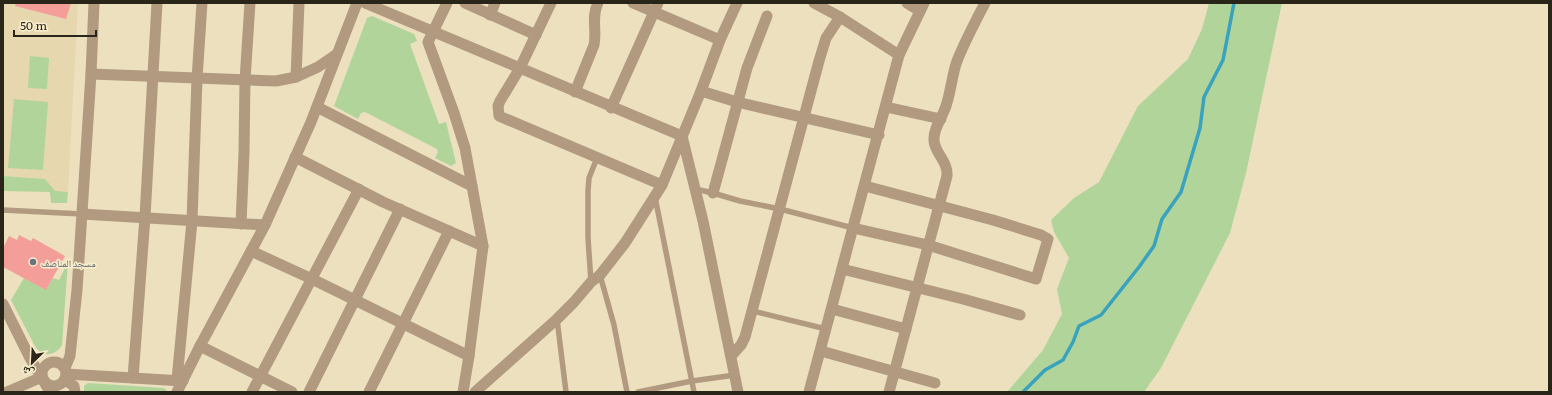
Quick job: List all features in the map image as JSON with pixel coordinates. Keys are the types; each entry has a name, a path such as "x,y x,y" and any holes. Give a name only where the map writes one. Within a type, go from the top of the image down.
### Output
{"street":[{"path":"3,304 30,358 45,382 52,386 59,385 65,374 70,356 77,290 91,74 94,3"},
{"path":"133,378 145,217 157,3"},
{"path":"177,392 180,380 192,221 197,79 202,3"},
{"path":"241,224 245,80 250,3"},
{"path":"296,78 299,3"},
{"path":"180,380 200,346 264,225 317,107 357,3"},
{"path":"365,3 433,30 611,108 682,136"},
{"path":"447,3 428,42 454,113 464,148 483,246 469,356 462,392"},
{"path":"465,3 536,35"},
{"path":"490,15 495,3"},
{"path":"551,3 520,68 500,100 498,106 500,116 662,185"},
{"path":"574,92 594,45 595,38 593,18 598,3"},
{"path":"633,3 656,7 720,40"},
{"path":"475,392 574,302 625,243 662,185 701,91 720,40 737,3"},
{"path":"814,3 840,17 899,55"},
{"path":"809,392 827,330 899,55 922,7 907,3"},
{"path":"889,392 947,173 942,158 936,147 934,135 946,105 957,62 985,3"},
{"path":"611,108 656,7"},
{"path":"713,193 747,68 767,16"},
{"path":"731,356 741,345 753,311 774,227 826,38 840,17"},
{"path":"91,74 276,81 296,78 318,67 337,54"},
{"path":"701,91 737,102 879,134"},
{"path":"317,107 472,186"},
{"path":"886,107 941,120"},
{"path":"682,136 695,189 738,392"},
{"path":"295,157 400,209 483,246"},
{"path":"853,228 928,245 1036,279 1048,241 1047,237 1041,235 865,186"},
{"path":"252,392 359,189"},
{"path":"309,392 400,209"},
{"path":"82,214 264,225"},
{"path":"369,392 449,231"},
{"path":"251,251 312,279 403,325 469,356"},
{"path":"842,269 1020,315"},
{"path":"832,309 906,329"},
{"path":"200,346 292,392"},
{"path":"821,351 935,383"},
{"path":"50,392 42,376 44,367 50,362 58,362 74,386 75,392"},
{"path":"65,374 180,380"},
{"path":"7,392 42,376"}],"lane":[{"path":"597,158 589,178 588,238 596,278 614,325 627,392"},
{"path":"695,189 853,228"},
{"path":"655,196 694,392"},
{"path":"3,210 82,214"},
{"path":"753,311 827,330"},
{"path":"556,319 566,392"},
{"path":"638,392 735,374"}],"shaded area":[{"path":"3,3 78,3 68,192 55,192 44,179 3,176"}],"green space":[{"path":"1209,3 1282,3 1246,173 1230,233 1161,368 1144,392 1007,392 1043,350 1062,314 1057,289 1069,258 1054,232 1051,220 1074,198 1099,182 1138,106 1188,59 1202,29"},
{"path":"372,16 414,34 417,41 410,44 439,124 446,122 456,163 451,166 435,158 438,152 437,149 365,112 361,113 358,119 334,106 367,18"},
{"path":"30,56 49,58 47,89 28,88"},
{"path":"14,99 48,102 43,170 8,168"},
{"path":"3,176 45,179 55,191 68,192 67,203 51,203 50,192 3,191"},
{"path":"68,262 62,345 56,352 45,354 38,350 35,346 11,300 24,278 46,290 53,278 59,280"},
{"path":"88,383 164,388 167,391 84,392 84,386"}],"building":[{"path":"16,3 71,3 66,19 15,6"},
{"name":"مسجد المناصف","path":"19,235 31,241 33,238 65,256 46,290 3,267 3,248 9,236 17,240"}],"waterway":[{"path":"1023,392 1045,370 1063,360 1073,342 1079,326 1101,315 1154,246 1162,219 1181,192 1200,128 1204,97 1223,60 1234,3"}],"place":[{"name":"مسجد المناصف","path":"33,262"}]}
